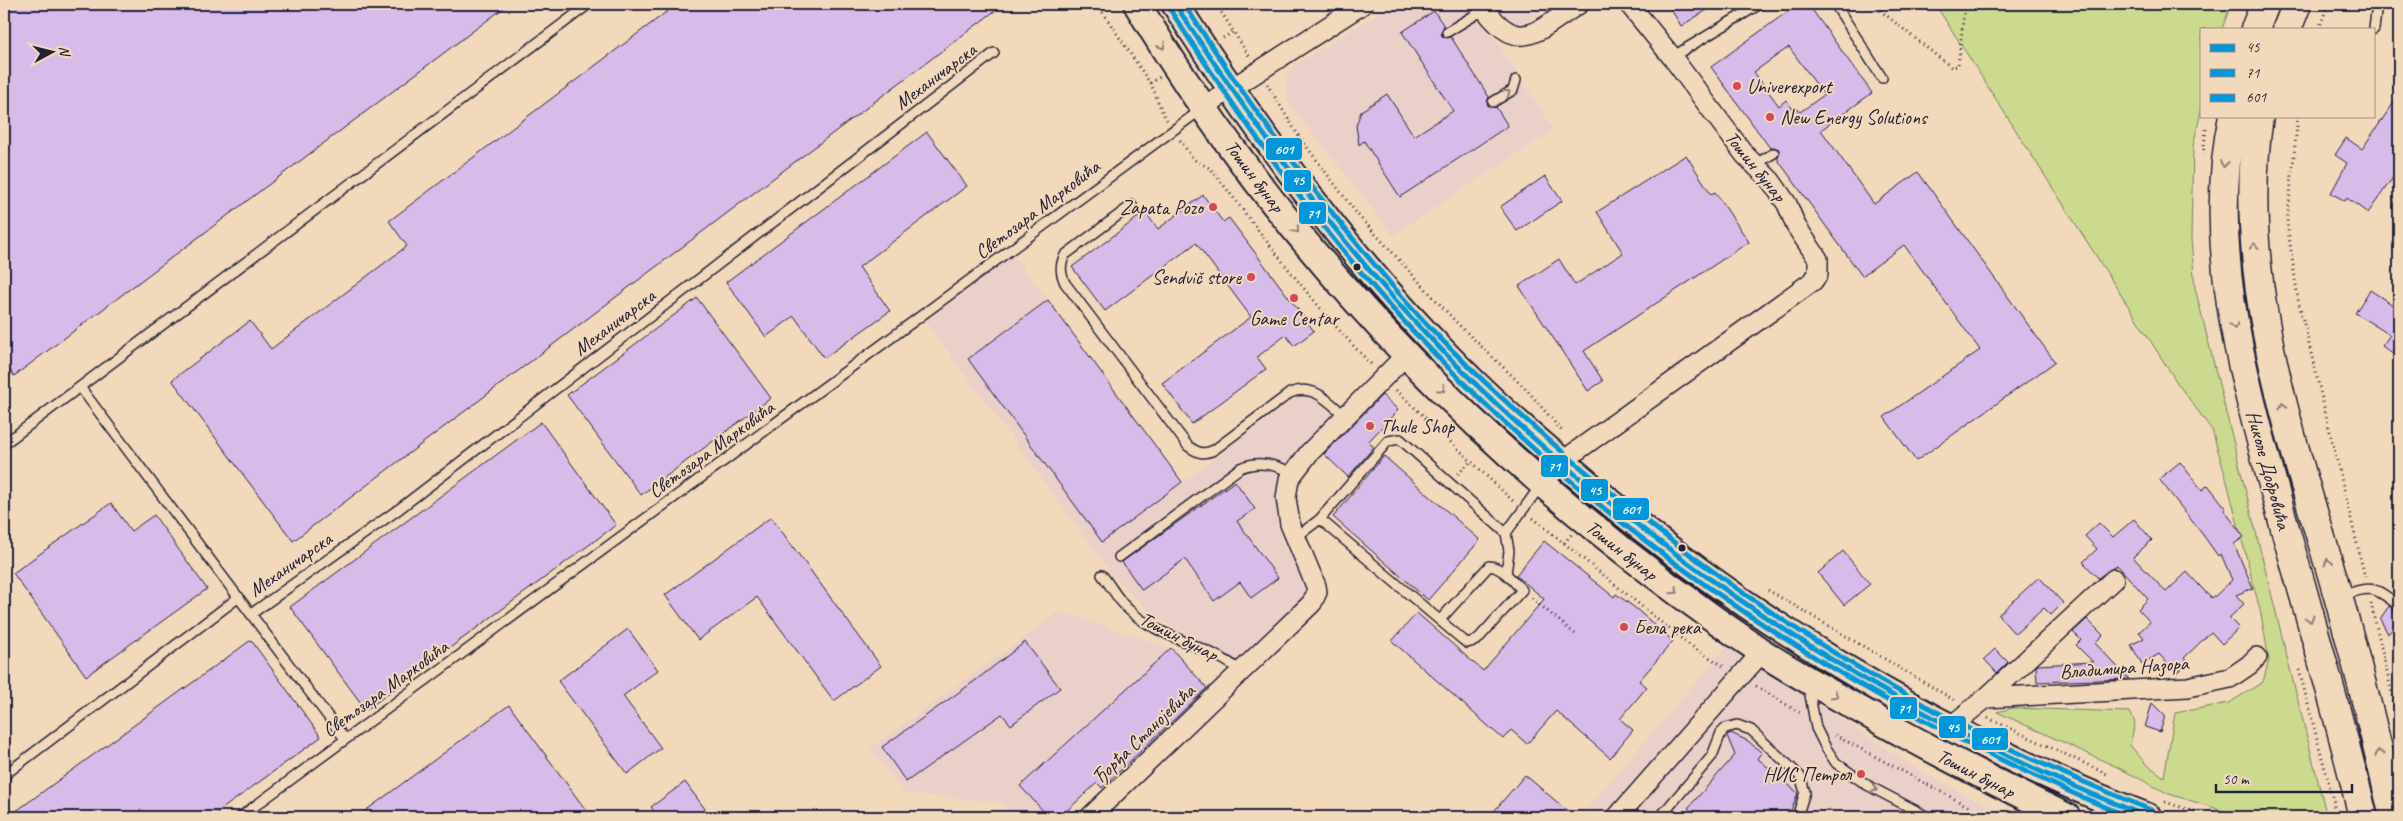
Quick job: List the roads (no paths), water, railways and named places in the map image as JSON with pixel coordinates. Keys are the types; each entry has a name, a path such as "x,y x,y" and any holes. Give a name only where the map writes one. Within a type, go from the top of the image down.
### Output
{"main road":[{"name":"Тошин бунар","path":"1137,4 1203,108 1316,255 1407,354 1463,410 1585,521 1663,582 1762,652 1926,747 2067,817"},
{"name":"Тошин бунар","path":"1175,4 1230,89 1311,198 1387,290 1458,367 1572,455 1610,503 1694,568 1775,624 1950,727 2013,759 2153,808"},
{"path":"2256,28 2265,4"},
{"path":"2287,28 2297,4"},
{"name":"Николе Добровића","path":"2232,118 2224,173 2222,229 2236,337 2258,432 2359,813"},
{"name":"Николе Добровића","path":"2259,118 2253,171 2253,228 2256,268 2265,328 2291,436 2338,597 2380,754 2394,817"}],"street":[{"path":"1483,6 1504,30 1522,36 1534,33 1579,4"},
{"name":"Тошин бунар","path":"1572,455 1816,278 1819,263 1816,253 1796,226 1788,204 1771,181 1754,165 1629,4"},
{"path":"1203,108 1354,6"},
{"name":"Ђорђа Станојевића","path":"1090,817 1312,603 1317,592 1312,574 1295,539 1287,512 1286,498 1292,473 1407,354"},
{"path":"1543,483 1572,455"},
{"name":"Владимира Назора","path":"1950,727 1979,705 2114,579"},
{"path":"1617,817 1762,652"},
{"name":"Владимира Назора","path":"1979,705 2188,687 2230,678 2257,657"}],"lane":[{"path":"4,444 589,4"},
{"path":"1672,57 1760,4"},
{"path":"1835,4 1882,78"},
{"path":"2374,28 2378,4"},
{"path":"1447,32 1483,6"},
{"name":"Механичарска","path":"251,614 399,509 994,53"},
{"path":"1493,102 1513,90 1516,80"},
{"name":"Светозара Марковића","path":"240,817 1203,108"},
{"path":"1754,165 1774,153"},
{"path":"1132,205 1065,255 1061,263 1061,274 1065,283 1188,446 1196,452 1205,454 1214,450 1290,393 1298,390 1311,390 1345,416"},
{"path":"80,387 345,739"},
{"path":"1295,539 1320,519 1388,441 1396,438 1405,441 1506,533 1509,551 1506,574"},
{"path":"1119,557 1240,468 1249,464 1259,463 1282,468 1292,473"},
{"path":"1506,533 1543,483"},
{"path":"1320,519 1463,640 1471,643 1481,636 1522,590 1506,574 1494,566 1489,566 1440,620"},
{"name":"Тошин бунар","path":"1102,575 1128,609 1142,620 1228,661 1241,671"},
{"path":"2338,597 2368,588 2378,590 2399,606"},
{"name":"Механичарска","path":"5,774 239,597"},
{"path":"1806,679 1815,724 1826,748 1836,763 1867,785 1928,817"},
{"path":"1661,817 1712,756 1721,733 1726,728 1737,725 1751,730 1800,776 1805,792 1797,817"}],"place":[{"name":"Univerexport","path":"1737,86"},
{"name":"New Energy Solutions","path":"1770,117"},
{"name":"Zapata Pozo","path":"1213,207"},
{"name":"Sendvič store","path":"1251,277"},
{"name":"Game Centar","path":"1294,298"},
{"name":"Thule Shop","path":"1370,426"},
{"name":"Бела река","path":"1624,627"},
{"name":"НИС Петрол","path":"1861,774"}]}
